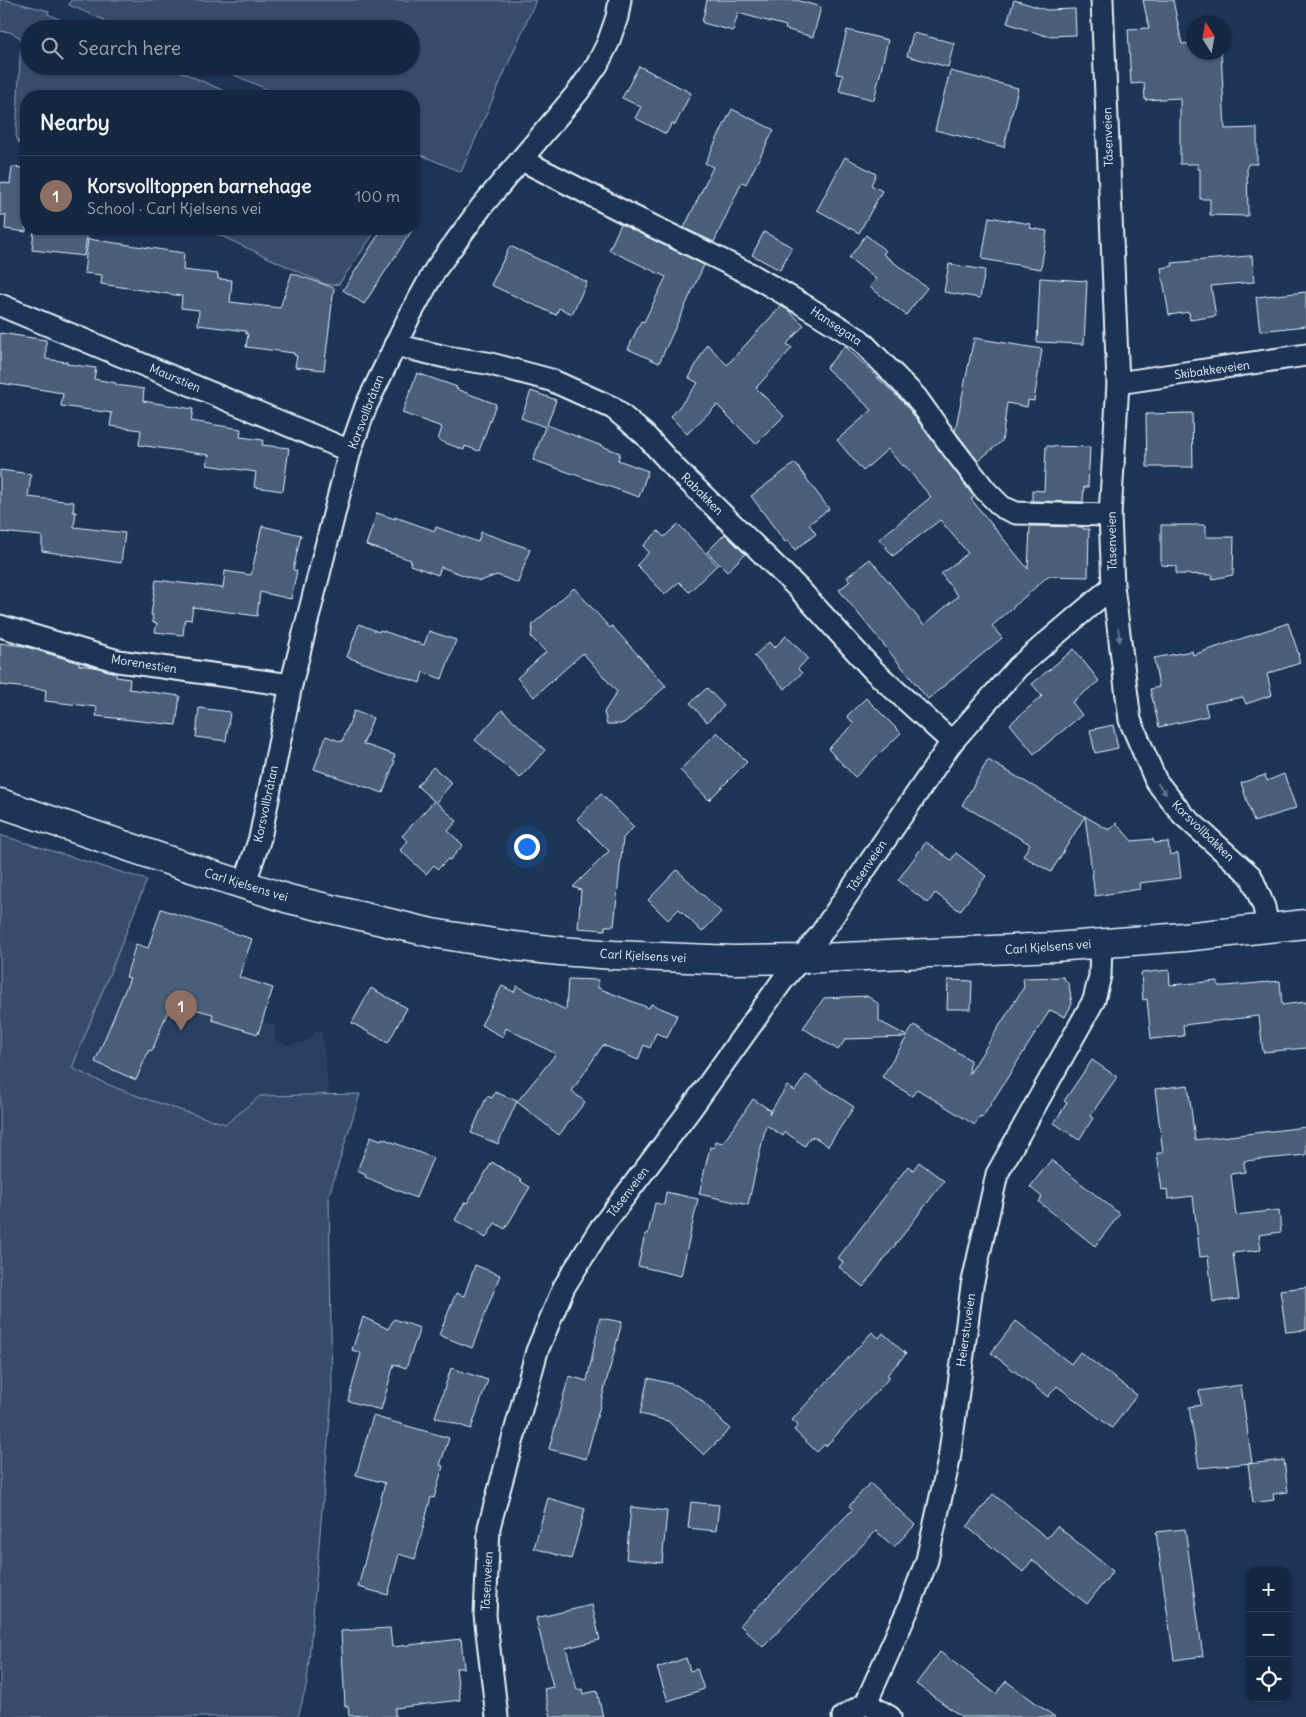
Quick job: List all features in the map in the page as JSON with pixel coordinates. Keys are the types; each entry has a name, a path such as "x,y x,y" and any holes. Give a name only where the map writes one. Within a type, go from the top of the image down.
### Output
{"main road":[{"name":"Carl Kjelsens vei","path":"0,803 289,899 398,926 513,946 614,955 734,960 800,959 993,951 1101,944 1306,924"}],"street":[{"name":"Korsvollbråtan","path":"244,885 260,838 291,685 350,451 366,406 394,345 435,270 482,206 578,92 596,65 608,44 617,18 620,0"},
{"name":"Tåsenveien","path":"497,1717 484,1615 490,1527 537,1351 564,1287 600,1229 690,1110 782,980 820,935 952,742 1018,666 1113,586 1110,515 1118,383 1102,0"},
{"name":"Hansegata","path":"522,160 752,275 860,340 916,397 985,490 1002,507 1016,513 1110,515"},
{"name":"Maurstien","path":"0,305 350,451"},
{"name":"Rabakken","path":"394,345 446,357 487,363 550,380 613,408 644,434 677,470 799,590 874,671 952,742"},
{"name":"Skibakkeveien","path":"1118,383 1306,355"},
{"name":"Korsvollbakken","path":"1113,586 1130,720 1156,781 1183,815 1251,876 1264,907 1268,928"},
{"name":"Morenestien","path":"0,626 118,661 291,685"},
{"name":"Heierstuveien","path":"866,1703 909,1608 928,1560 948,1460 972,1286 998,1174 1094,1000 1100,976 1101,944"},
{"path":"843,1717 866,1703 890,1717"}],"shaded area":[{"path":"0,0 49,11 48,14 61,20 20,20 20,37 10,32 0,31"},
{"path":"71,0 536,0 461,172 420,155 420,90 269,90 234,75 420,75 420,20 104,20 69,5"},
{"path":"20,58 20,75 188,75 222,90 20,90 20,144 16,136"},
{"path":"219,235 373,235 339,284 325,284"},
{"path":"0,835 147,880 72,1068 128,1092 226,1124 260,1096 360,1094 329,1195 332,1395 307,1683 298,1717 0,1717"},
{"path":"123,939 272,990 263,1022 275,1026 276,1042 289,1045 307,1041 313,1036 316,1029 322,1033 329,1095 260,1096 226,1124 150,1101 71,1068"}],"building":[{"path":"707,0 796,0 821,7 813,37 785,29 786,26 738,13 733,31 703,23"},
{"path":"1014,0 1047,10 1075,9 1076,35 1046,36 1007,23"},
{"path":"1143,0 1173,0 1182,44 1186,44 1186,60 1221,60 1225,129 1257,128 1257,164 1248,164 1247,167 1248,216 1210,215 1210,199 1200,199 1200,169 1198,169 1198,164 1180,164 1180,98 1145,100 1144,83 1131,84 1128,29 1149,28"},
{"path":"847,30 888,40 874,100 839,91 843,75 836,74"},
{"path":"913,33 954,43 948,67 907,56"},
{"path":"639,66 691,93 675,125 672,123 666,134 635,118 641,107 622,98"},
{"path":"950,71 1018,88 1004,147 935,130"},
{"path":"732,109 774,130 746,184 742,182 714,242 684,228 713,167 705,163"},
{"path":"845,157 876,174 871,185 882,191 859,233 817,210"},
{"path":"12,167 20,168 20,231 5,229 6,215 0,215 0,182 10,184"},
{"path":"989,217 1031,224 1030,228 1047,231 1041,269 982,259"},
{"path":"621,224 704,265 659,363 628,349 641,321 644,322 666,277 609,250"},
{"path":"764,232 792,247 780,270 752,255"},
{"path":"33,235 87,235 84,256 32,250"},
{"path":"378,235 409,235 364,304 343,290"},
{"path":"866,235 886,251 883,254 927,288 906,315 870,287 876,279 849,258"},
{"path":"88,239 184,253 183,270 218,274 218,279 232,280 230,302 280,308 292,273 334,288 324,370 295,367 297,356 294,353 246,347 248,334 246,334 246,331 198,325 199,310 181,308 182,296 101,284 102,275 84,273"},
{"path":"510,246 587,282 572,314 559,308 556,315 491,285"},
{"path":"1252,256 1254,282 1211,286 1216,316 1190,320 1189,312 1169,315 1161,268 1173,266 1172,263"},
{"path":"949,264 985,270 980,298 944,292"},
{"path":"1040,278 1087,281 1084,344 1037,342"},
{"path":"1306,292 1306,326 1260,331 1256,297"},
{"path":"781,306 804,325 787,344 792,348 756,388 784,416 756,444 717,405 687,434 671,417 698,383 689,378 707,344 727,365"},
{"path":"0,333 46,340 46,359 96,368 94,379 116,383 116,385 144,389 143,401 193,409 191,421 241,429 240,437 263,440 262,445 289,448 283,491 254,487 256,472 207,465 209,455 139,445 141,430 110,426 112,413 61,406 63,393 0,383"},
{"path":"974,338 1042,349 1034,401 1028,400 1027,407 1007,403 1002,441 978,461 955,431"},
{"path":"845,346 906,405 974,497 971,499 1028,569 1030,526 1083,527 1083,529 1089,529 1088,577 1048,576 992,626 1002,638 928,699 839,590 850,581 847,577 870,559 924,625 958,596 941,574 968,553 940,520 893,556 879,539 931,497 888,449 863,471 837,440 872,410 826,368"},
{"path":"417,373 457,387 456,389 496,404 479,451 465,446 464,450 438,440 442,427 402,413"},
{"path":"531,391 556,400 547,425 620,453 618,460 648,471 639,497 533,460 545,427 521,418"},
{"path":"1192,413 1193,467 1147,467 1146,414"},
{"path":"1046,446 1090,447 1088,487 1084,487 1083,502 1032,501 1032,490 1044,491"},
{"path":"795,463 829,509 809,524 816,534 795,550 788,540 785,542 751,496"},
{"path":"0,470 31,474 28,497 74,502 73,512 76,512 74,527 125,533 121,563 42,551 42,536 0,532"},
{"path":"377,513 395,519 395,517 435,531 436,527 478,542 481,532 530,549 518,583 497,575 480,581 441,567 438,575 410,565 411,560 366,545"},
{"path":"678,524 717,565 689,592 679,582 665,594 637,565 649,552 643,546 658,531 664,537"},
{"path":"1161,525 1206,525 1206,537 1234,537 1233,575 1212,579 1213,575 1176,574 1176,566 1161,565"},
{"path":"262,526 301,535 293,570 297,571 291,599 260,592 257,616 193,607 191,620 185,619 183,635 155,632 157,623 152,622 153,615 151,615 156,580 223,588 225,571 251,575"},
{"path":"725,534 745,554 727,572 707,552"},
{"path":"574,588 610,628 612,626 666,686 621,724 607,724 604,712 617,692 583,653 534,697 517,678 546,652 531,637 533,624"},
{"path":"1288,623 1300,663 1267,674 1272,695 1246,704 1243,697 1205,704 1208,716 1159,727 1150,689 1159,687 1154,658 1192,651 1193,655"},
{"path":"359,624 424,645 429,631 456,640 442,679 423,672 420,683 347,657"},
{"path":"786,636 808,658 798,669 802,673 785,689 754,656 769,642 774,648"},
{"path":"0,643 23,646 79,663 79,665 116,673 116,677 130,679 129,689 180,696 176,725 96,716 97,707 45,701 46,690 0,685"},
{"path":"1074,649 1099,681 1072,702 1082,715 1034,754 1010,724 1042,696 1032,684"},
{"path":"707,688 724,706 707,722 690,703"},
{"path":"866,698 901,733 855,777 828,749 854,724 847,716"},
{"path":"199,708 230,712 226,741 196,737"},
{"path":"502,710 545,750 520,778 475,740"},
{"path":"354,711 373,718 363,744 395,755 393,760 395,761 383,793 314,769 326,736 342,742"},
{"path":"1113,725 1118,748 1095,753 1090,730"},
{"path":"717,732 747,762 709,800 680,770"},
{"path":"988,760 1085,816 1051,872 1023,856 1030,844 962,805"},
{"path":"433,767 452,783 436,802 457,821 448,831 463,845 450,860 448,859 438,869 434,865 426,874 400,850 408,841 402,836 434,801 417,786"},
{"path":"1284,774 1296,808 1254,822 1241,783 1265,775 1267,781"},
{"path":"601,794 634,827 623,838 614,926 605,926 605,930 578,928 581,890 573,887 609,851 577,819"},
{"path":"1085,816 1107,829 1111,829 1116,823 1132,841 1153,839 1154,843 1168,842 1170,855 1178,853 1181,878 1139,883 1140,889 1095,896"},
{"path":"926,842 951,860 956,853 986,876 960,911 935,893 928,903 898,880"},
{"path":"677,870 721,912 702,932 679,909 668,920 648,900"},
{"path":"161,909 252,939 239,977 273,988 258,1034 212,1020 213,1014 171,1003 152,1051 149,1050 136,1080 95,1062 130,978 126,977 136,944 148,948"},
{"path":"1169,970 1170,985 1218,981 1218,986 1226,986 1280,981 1282,1005 1306,1002 1306,1048 1263,1052 1259,1016 1183,1025 1184,1036 1151,1039 1147,999 1143,1000 1141,973"},
{"path":"1063,977 1069,985 1072,1004 1065,1017 1050,1010 982,1118 980,1116 975,1125 917,1089 912,1096 882,1077 907,1037 846,1039 838,1050 803,1028 824,998 867,996 879,1004 879,1021 907,1036 914,1025 970,1060 969,1074 1024,987 1023,978"},
{"path":"568,979 598,980 598,988 649,1008 651,1004 677,1015 667,1038 656,1033 650,1048 644,1045 638,1060 603,1045 572,1091 585,1102 559,1135 517,1102 556,1054 506,1028 503,1037 481,1025 502,986 514,992 517,986 566,1010"},
{"path":"948,980 972,981 971,1009 947,1009"},
{"path":"371,988 407,1008 388,1043 352,1023"},
{"path":"1092,1060 1117,1077 1090,1116 1093,1118 1079,1140 1054,1123 1067,1103 1064,1101"},
{"path":"806,1075 854,1107 828,1146 813,1136 812,1138 810,1137 805,1146 785,1132 783,1136 766,1125 748,1205 699,1194 710,1147 714,1148 715,1141 723,1143 753,1099 770,1110 769,1114 787,1086 795,1091"},
{"path":"1188,1085 1195,1140 1306,1127 1306,1155 1244,1161 1245,1172 1231,1174 1236,1215 1279,1210 1281,1232 1259,1235 1261,1250 1233,1253 1239,1299 1213,1302 1208,1256 1200,1257 1193,1196 1168,1199 1167,1189 1162,1190 1157,1153 1163,1153 1155,1089"},
{"path":"495,1092 517,1101 498,1144 471,1133 487,1096 492,1098"},
{"path":"371,1136 381,1140 382,1138 433,1158 416,1198 365,1177 366,1175 357,1171"},
{"path":"1051,1160 1120,1214 1095,1246 1039,1202 1042,1197 1030,1187"},
{"path":"492,1162 530,1187 505,1229 495,1223 486,1238 455,1220"},
{"path":"919,1162 944,1181 863,1287 839,1267 843,1262 838,1258 908,1166 913,1170"},
{"path":"666,1192 698,1199 681,1276 638,1266 645,1234 648,1234 655,1203 664,1205"},
{"path":"475,1265 500,1275 472,1348 439,1335 456,1293 464,1296"},
{"path":"1306,1287 1306,1330 1286,1332 1280,1290"},
{"path":"363,1317 388,1329 394,1319 420,1328 406,1368 394,1364 381,1410 348,1401 361,1353 352,1350"},
{"path":"600,1318 622,1322 586,1459 549,1449 569,1376 587,1381"},
{"path":"1016,1321 1071,1364 1080,1352 1137,1395 1112,1428 1057,1386 1048,1397 991,1353"},
{"path":"872,1332 879,1338 883,1333 906,1354 887,1375 890,1377 826,1446 824,1445 817,1452 794,1430 798,1425 792,1420"},
{"path":"451,1368 488,1380 471,1429 435,1417"},
{"path":"648,1378 676,1385 701,1400 730,1429 704,1455 668,1421 640,1414"},
{"path":"1241,1385 1252,1463 1199,1468 1189,1407 1201,1405 1199,1391"},
{"path":"373,1416 449,1438 440,1465 443,1466 434,1498 431,1497 415,1559 399,1554 388,1595 358,1587 385,1483 356,1475"},
{"path":"1284,1460 1288,1492 1273,1494 1274,1500 1253,1503 1248,1464"},
{"path":"870,1483 915,1525 894,1547 876,1531 763,1647 740,1625 853,1509 849,1506"},
{"path":"993,1494 1047,1538 1057,1526 1113,1571 1087,1604 1032,1560 1023,1572 967,1527"},
{"path":"548,1498 585,1509 571,1559 534,1548"},
{"path":"691,1502 719,1505 716,1531 688,1528"},
{"path":"631,1507 667,1511 662,1563 626,1559"},
{"path":"1185,1529 1203,1656 1174,1660 1156,1532"},
{"path":"592,1605 600,1640 566,1648 577,1690 582,1689 583,1694 597,1691 603,1717 551,1717 544,1689 553,1687 536,1618"},
{"path":"390,1628 392,1647 461,1639 464,1668 456,1668 460,1700 395,1708 395,1717 349,1716 348,1706 345,1706 341,1631"},
{"path":"940,1652 996,1694 1006,1681 1055,1717 962,1717 916,1684"},
{"path":"686,1658 690,1671 697,1669 704,1689 668,1701 657,1668"}],"place":[{"name":"Korsvolltoppen barnehage","path":"181,1031"}]}
